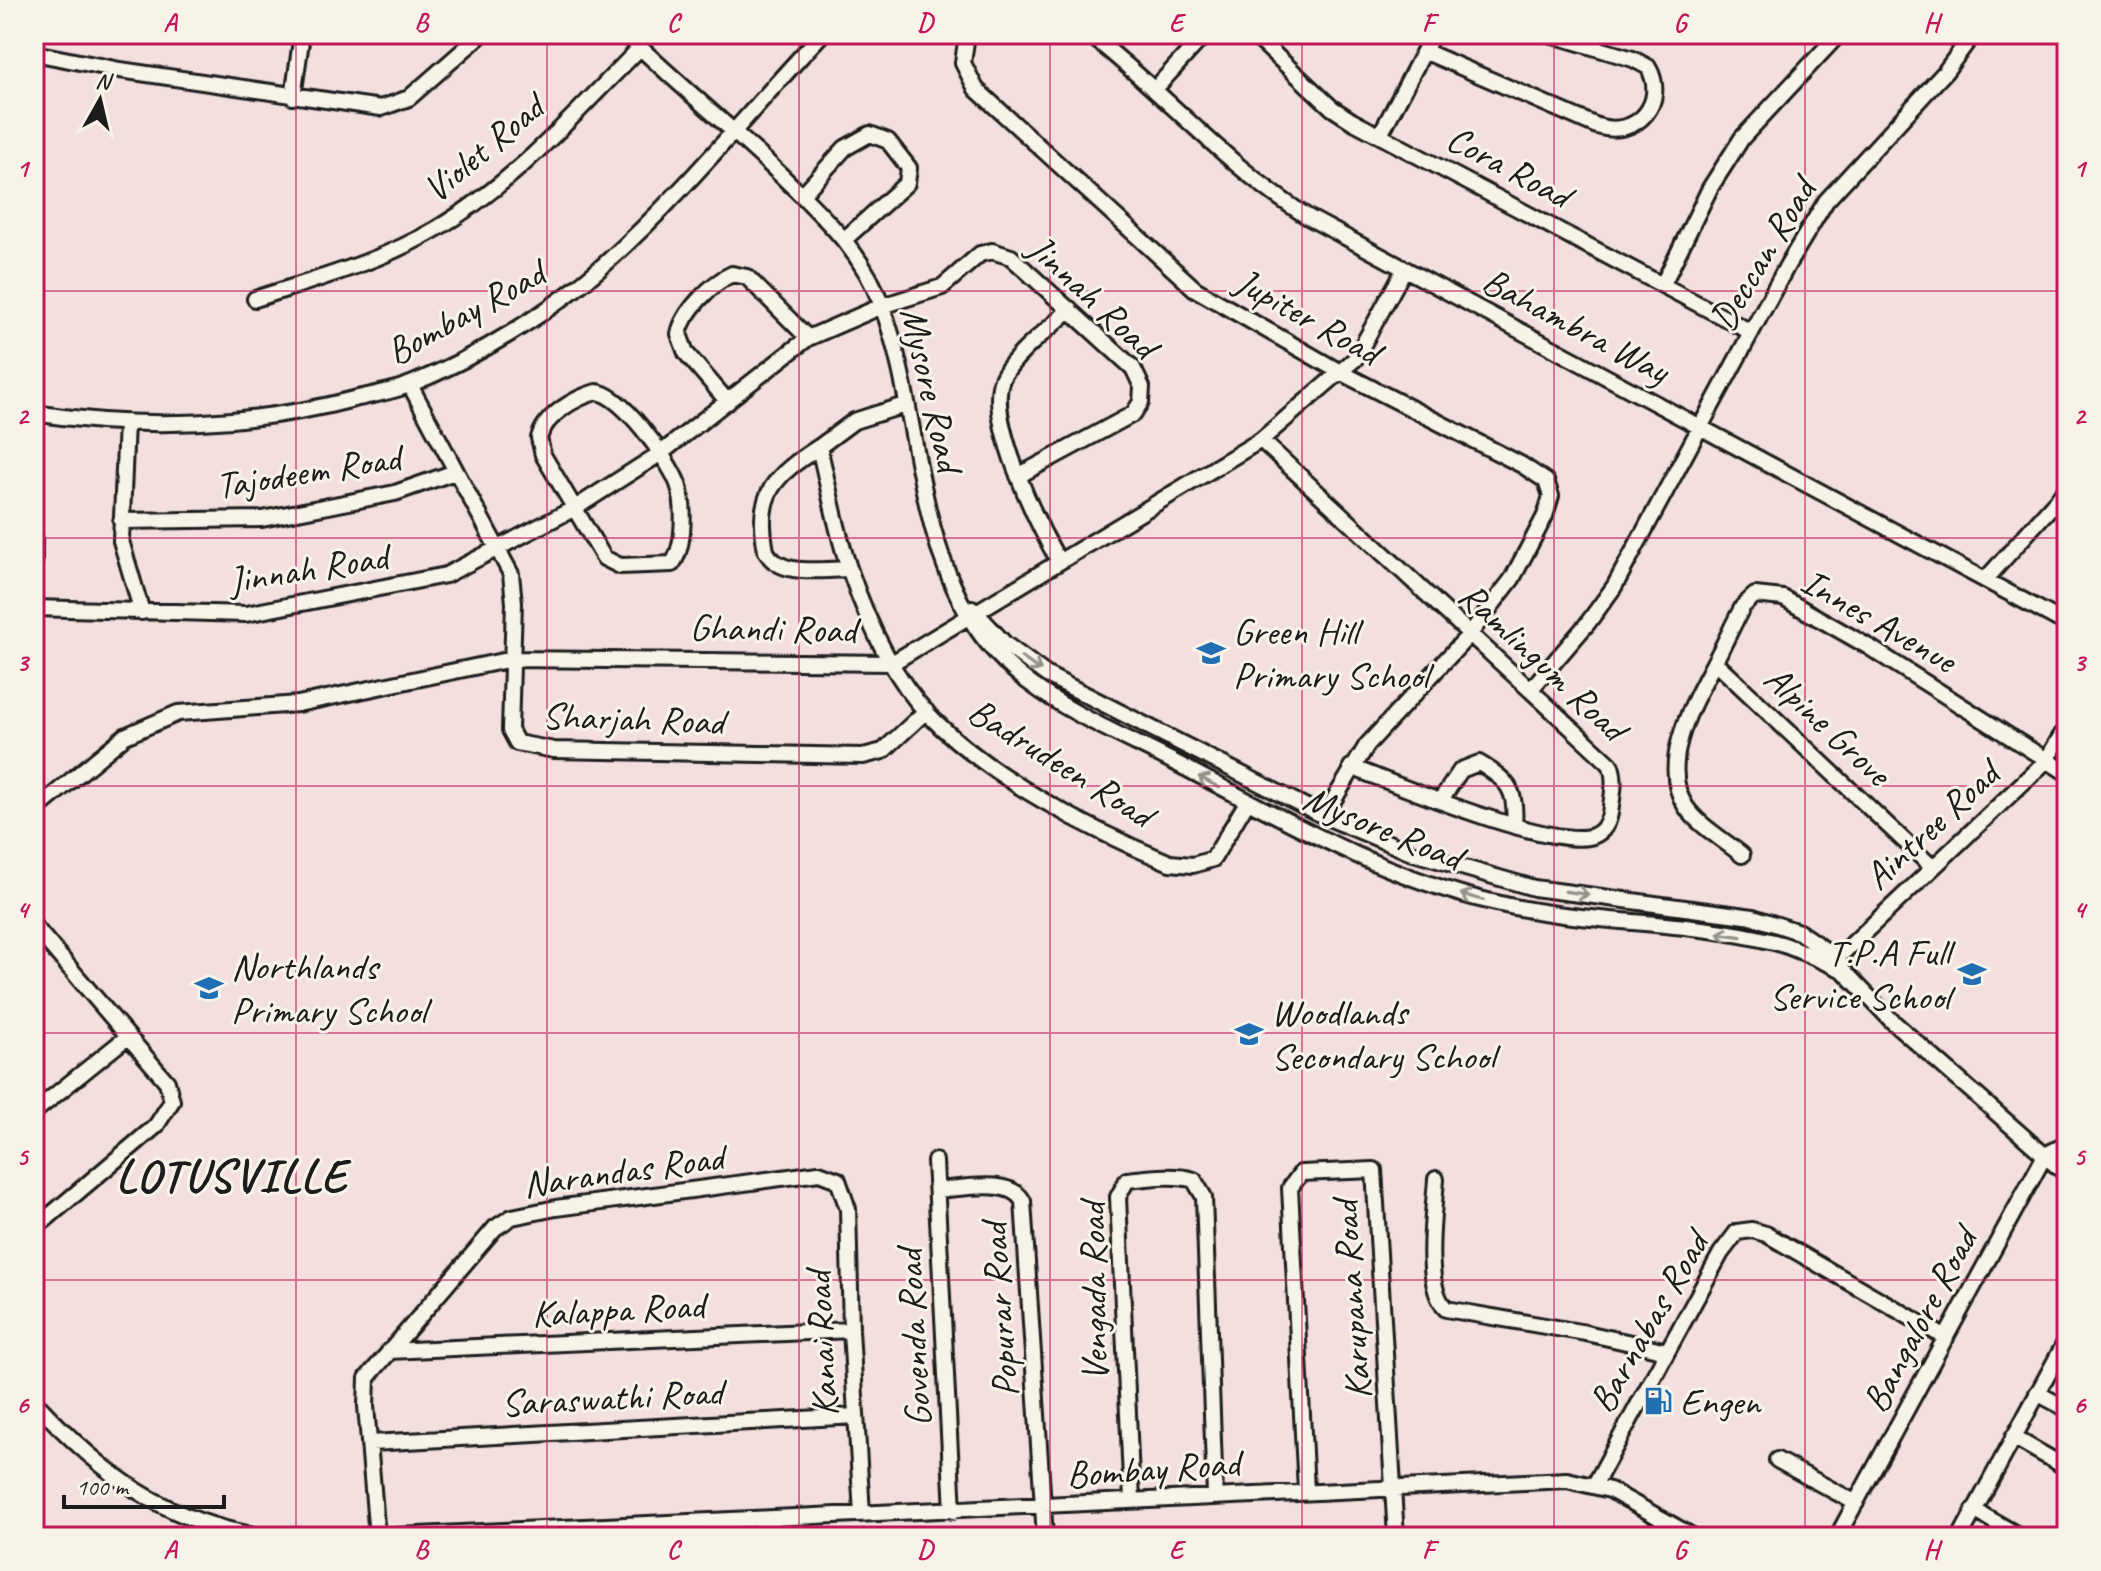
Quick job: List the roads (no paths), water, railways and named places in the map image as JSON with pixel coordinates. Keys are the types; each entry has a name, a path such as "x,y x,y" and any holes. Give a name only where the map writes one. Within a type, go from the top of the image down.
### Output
{"street":[{"path":"293,97 302,34"},
{"path":"34,53 363,108 393,106 427,84 482,34"},
{"name":"Mysore Road","path":"626,34 733,129 846,238 882,306 935,535 969,610 1010,667 1046,696 1350,853 1473,897 1517,908 1769,941 1837,964"},
{"name":"Bombay Road","path":"34,413 126,422 194,422 294,413 410,385 539,313 603,266 641,230 822,34"},
{"name":"Jupiter Road","path":"967,34 963,63 967,78 1065,174 1195,289 1340,372 1522,465 1546,481 1550,489 1550,505 1500,597 1469,635"},
{"name":"Bahambra Way","path":"1089,34 1155,89 1250,179 1308,217 2067,624"},
{"path":"1155,89 1205,34"},
{"name":"Cora Road","path":"1253,34 1332,108 1751,332"},
{"path":"1380,135 1433,34"},
{"path":"1424,51 1597,126 1620,131 1636,123 1651,103 1653,82 1648,67 1549,34"},
{"path":"1663,284 1710,188 1742,138 1839,34"},
{"name":"Deccan Road","path":"1531,689 1602,606 1826,201 1945,72 1973,34"},
{"name":"Violet Road","path":"255,299 370,260 454,218 511,175 640,48"},
{"path":"802,195 854,140 870,134 888,141 909,168 907,183 846,238"},
{"name":"Jinnah Road","path":"34,608 246,614 446,575 575,508 661,453 808,338 882,306 942,287 980,254 992,251 1011,257 1070,309 1133,368 1142,387 1141,402 1133,414 1018,476"},
{"name":"Ghandi Road","path":"34,811 125,736 167,717 209,709 298,704 512,659 892,663 969,610 1261,440 1340,372 1368,338 1404,270"},
{"path":"728,402 686,353 679,334 684,320 716,285 732,274 747,277 808,338"},
{"path":"1058,560 1033,517 1018,476 1000,406 1001,383 1010,366 1070,309"},
{"name":"Sharjah Road","path":"410,385 499,549 514,585 510,730 517,743 537,749 863,756 883,751 926,711"},
{"path":"596,392 610,395 661,453 680,493 681,542 672,564 657,568 611,563 597,551 543,455 539,438 550,418 578,399 596,392"},
{"path":"849,569 782,567 770,559 766,551 766,500 770,488 781,473 854,421 905,405"},
{"path":"126,422 121,521 125,559 142,612"},
{"name":"Ramlingum Road","path":"1261,440 1610,764 1614,775 1611,809 1606,827 1592,836 1514,826 1351,767"},
{"name":"Badrudeen Road","path":"819,447 849,569 892,663 926,711 971,750 1041,797 1170,863 1193,865 1213,859 1247,802"},
{"name":"Tajodeem Road","path":"121,521 262,519 395,493 455,472"},
{"path":"1986,579 2067,489"},
{"path":"34,536 34,564"},
{"name":"Innes Avenue","path":"1742,855 1698,821 1686,807 1676,782 1686,717 1749,598 1773,595 1869,647 2067,773"},
{"name":"Mysore Road","path":"969,610 1005,644 1047,675 1324,816 1410,852 1500,880 1782,924 1837,964 1932,1057 2067,1175"},
{"path":"1324,816 1351,767 1387,721 1469,635"},
{"name":"Alpine Grove","path":"1715,662 1932,867"},
{"name":"Aintree Road","path":"1837,964 1932,867 2046,761 2067,726"},
{"path":"1440,801 1461,770 1479,763 1511,789 1515,799 1514,826"},
{"path":"34,926 126,1038 167,1082 172,1094 171,1107 156,1126 34,1229"},
{"path":"34,1112 126,1038"},
{"path":"2045,1155 2067,1144"},
{"name":"Bangalore Road","path":"1837,1537 2045,1155"},
{"name":"Govenda Road","path":"935,1161 953,1511"},
{"name":"Karupana Road","path":"1306,1490 1290,1188 1301,1173 1354,1168 1374,1170 1395,1487"},
{"name":"Narandas Road","path":"376,1537 367,1378 488,1235 512,1217 819,1173 832,1176"},
{"name":"Kanai Road","path":"832,1176 843,1187 848,1209 851,1330 862,1514"},
{"name":"Vengada Road","path":"1132,1501 1118,1197 1127,1180 1187,1178 1194,1180 1204,1197 1215,1495"},
{"path":"1436,1179 1433,1272 1438,1298 1446,1309 1586,1333 1667,1351"},
{"name":"Popurar Road","path":"937,1190 1000,1187 1015,1191 1023,1201 1044,1507"},
{"name":"Barnabas Road","path":"1595,1484 1730,1238 1745,1230 1777,1240 1946,1338"},
{"name":"Kalappa Road","path":"389,1351 851,1330"},
{"path":"1960,1537 2067,1339"},
{"path":"2037,1393 2067,1409"},
{"path":"34,1401 82,1452 142,1495 205,1523 265,1537"},
{"name":"Saraswathi Road","path":"371,1443 856,1416"},
{"path":"2013,1437 2067,1468"},
{"path":"1777,1460 1856,1503"},
{"name":"Bombay Road","path":"376,1537 698,1530 862,1514 1044,1507 1306,1490 1567,1480 1595,1484 1694,1537"},
{"path":"1395,1487 1396,1537"},
{"path":"1044,1507 1045,1537"},
{"path":"1974,1510 2021,1537"}],"place":[{"name":"Green Hill Primary School","path":"1211,653"},
{"name":"T.P.A Full Service School","path":"1972,974"},
{"name":"Northlands Primary School","path":"209,988"},
{"name":"Woodlands Secondary School","path":"1249,1034"},
{"name":"Engen","path":"1658,1401"}],"district":[{"name":"LOTUSVILLE","path":"232,1175"}]}
